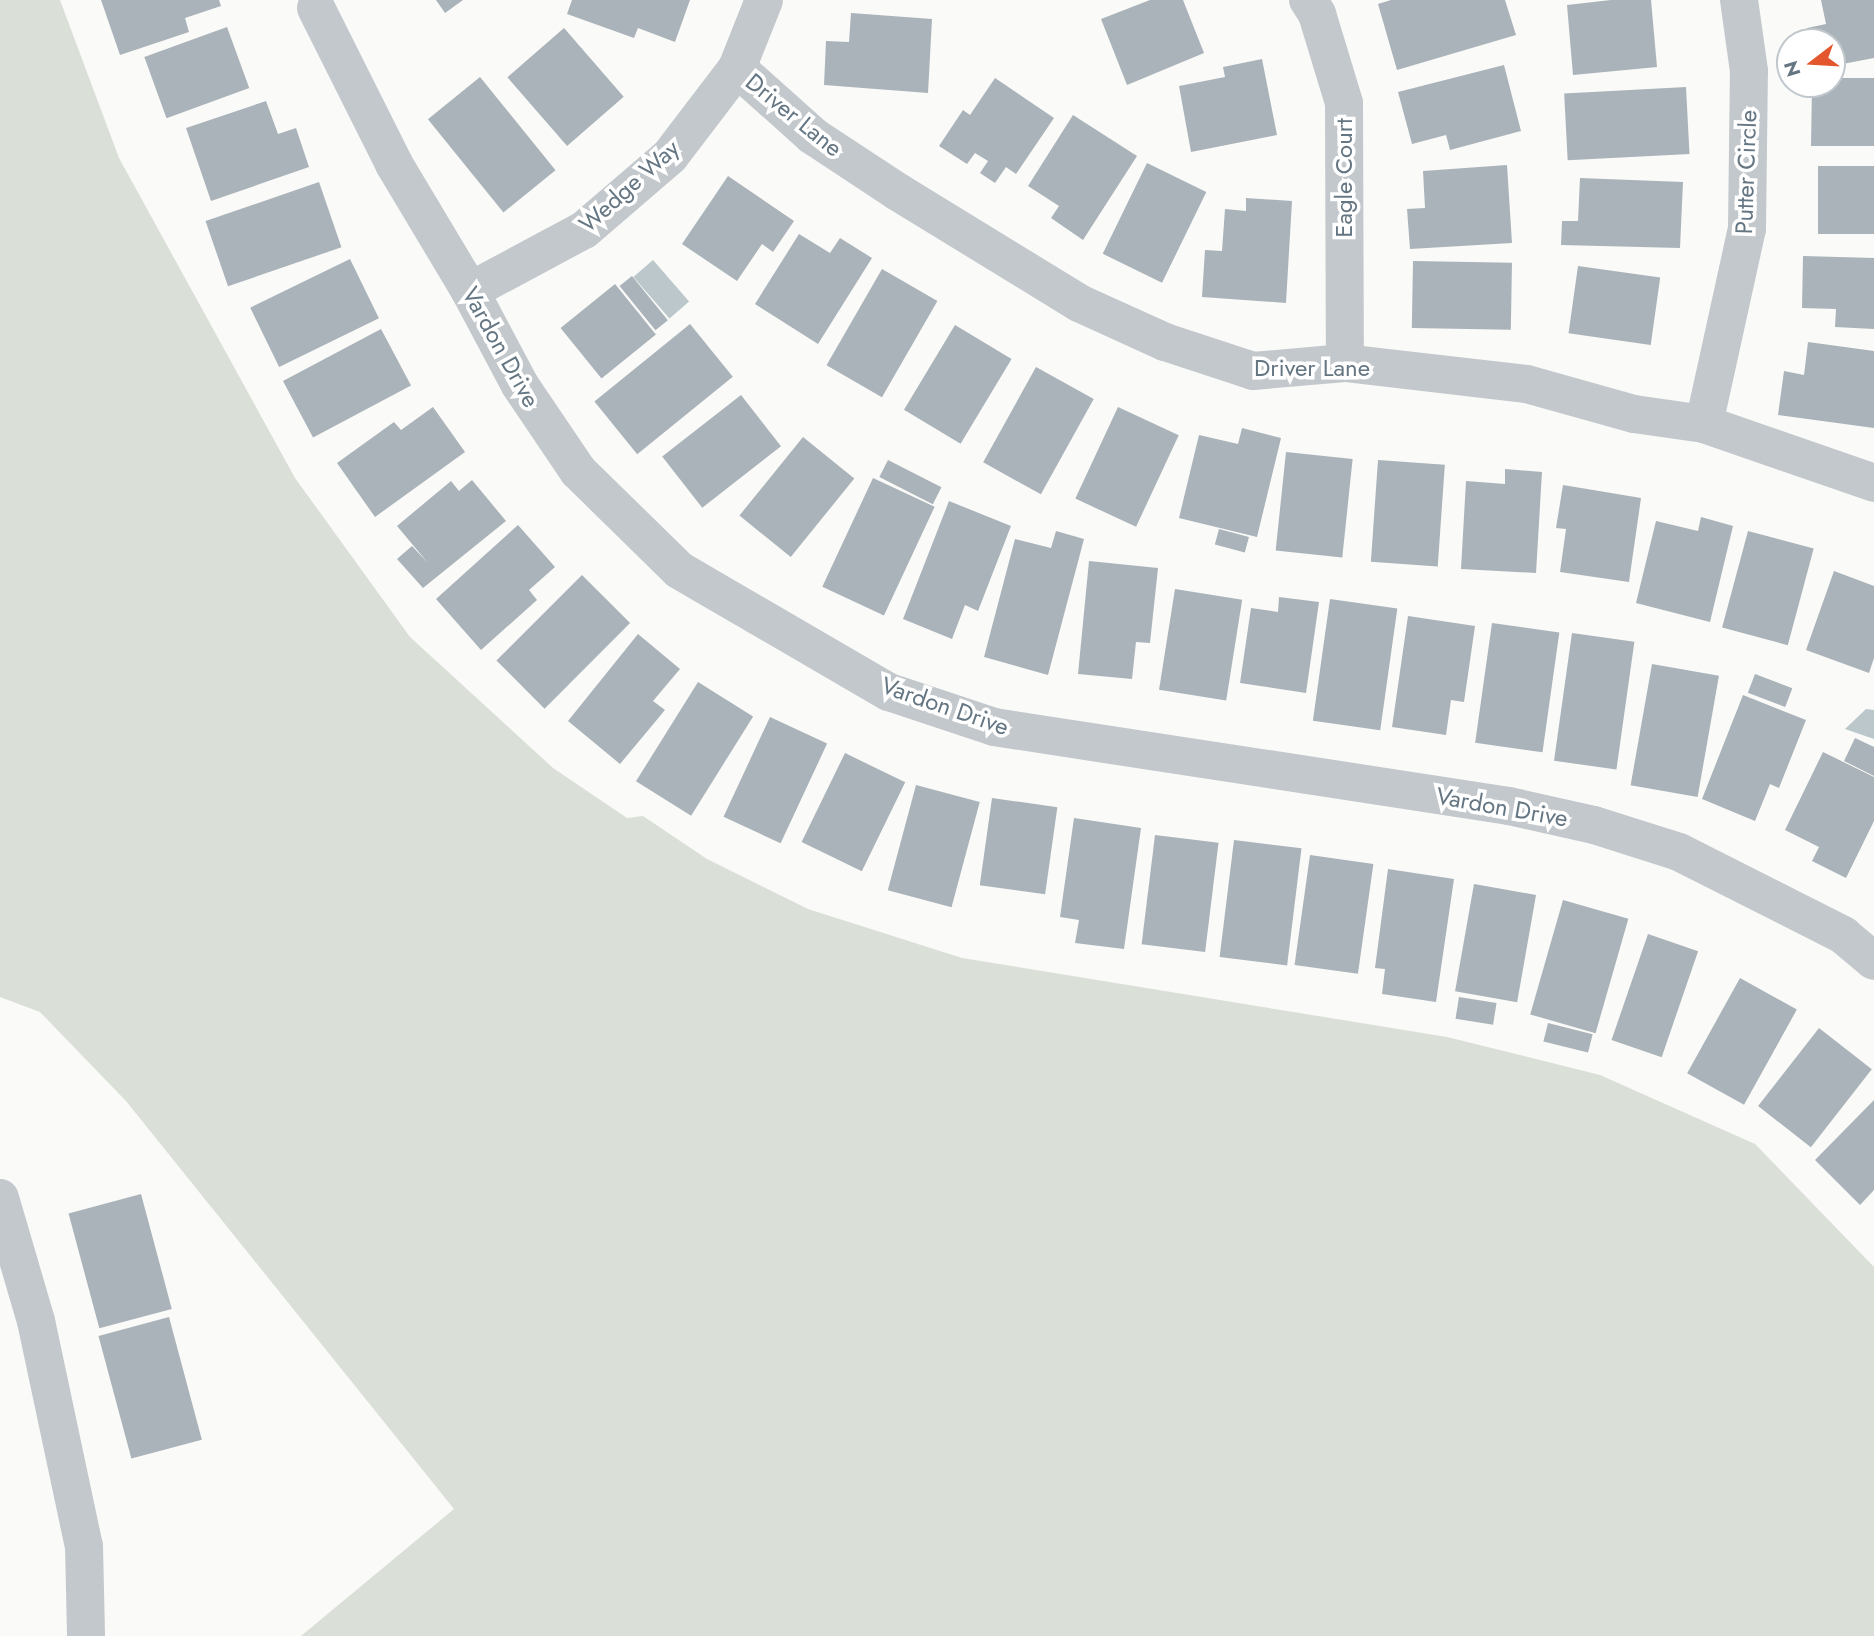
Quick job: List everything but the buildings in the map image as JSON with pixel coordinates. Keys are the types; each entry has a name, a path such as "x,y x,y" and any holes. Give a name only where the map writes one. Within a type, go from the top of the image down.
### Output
{"street":[{"name":"Wedge Way","path":"470,291 584,230 670,156 737,68 764,0"},
{"name":"Eagle Court","path":"1308,0 1317,14 1344,103 1345,363"},
{"name":"Putter Circle","path":"1704,424 1747,229 1749,71 1739,0"},
{"name":"Vardon Drive","path":"316,8 394,164 470,291 520,385 578,471 679,570 889,692 994,727 1509,806 1594,825 1679,852 1843,935 1874,961"},
{"name":"Driver Lane","path":"737,68 813,136 1079,303 1165,342 1253,371 1345,363 1527,384 1633,414 1704,424 1874,483"},
{"path":"0,1198 36,1321 84,1546 86,1636"}],"shaded area":[{"path":"0,0 60,0 119,158 295,478 410,637 553,768 627,818 643,816 707,859 808,909 962,958 1447,1037 1600,1075 1755,1144 1874,1267 1874,1636 301,1636 454,1509 126,1101 40,1012 0,997"},
{"path":"653,260 689,302 669,319 633,277"},
{"path":"1866,709 1874,710 1874,739 1845,729"}]}
